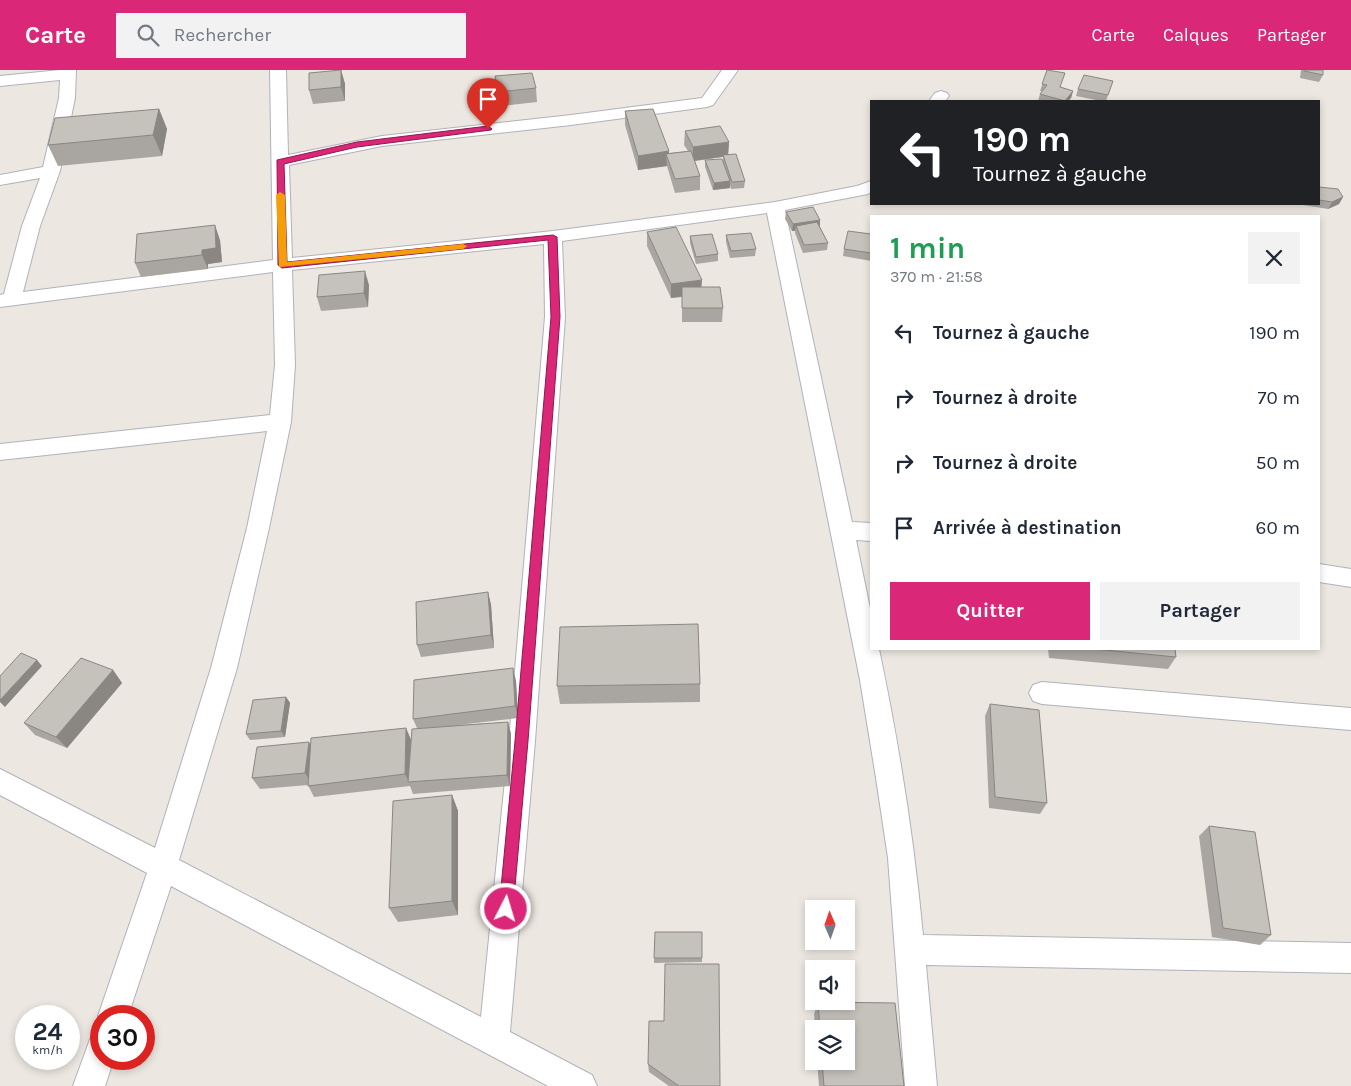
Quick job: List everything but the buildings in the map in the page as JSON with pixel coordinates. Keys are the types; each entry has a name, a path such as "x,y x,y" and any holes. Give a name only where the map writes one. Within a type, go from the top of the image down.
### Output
{"street":[{"path":"116,1005 163,867 224,668 258,528 280,422 285,365 278,70"},
{"path":"280,162 382,141 571,120 707,102 730,70"},
{"path":"0,81 68,72 67,98 51,171 6,300 282,265 553,237 775,207 862,190 870,186"},
{"path":"0,180 51,171"},
{"path":"775,207 873,680 890,778 902,858 921,1086"},
{"path":"494,1040 522,741 555,317 553,237"},
{"path":"0,452 280,422"},
{"path":"842,532 870,532"},
{"path":"1320,573 1351,578"},
{"path":"1042,694 1351,719"},
{"path":"0,781 581,1086"},
{"path":"910,950 1351,958"},
{"path":"89,1086 94,1070"}],"slow traffic":[{"path":"280,195 282,265 463,246"}],"route":[{"path":"488,129 382,141 280,162 280,196 282,265 553,237 555,317 522,741 506,909"}]}
